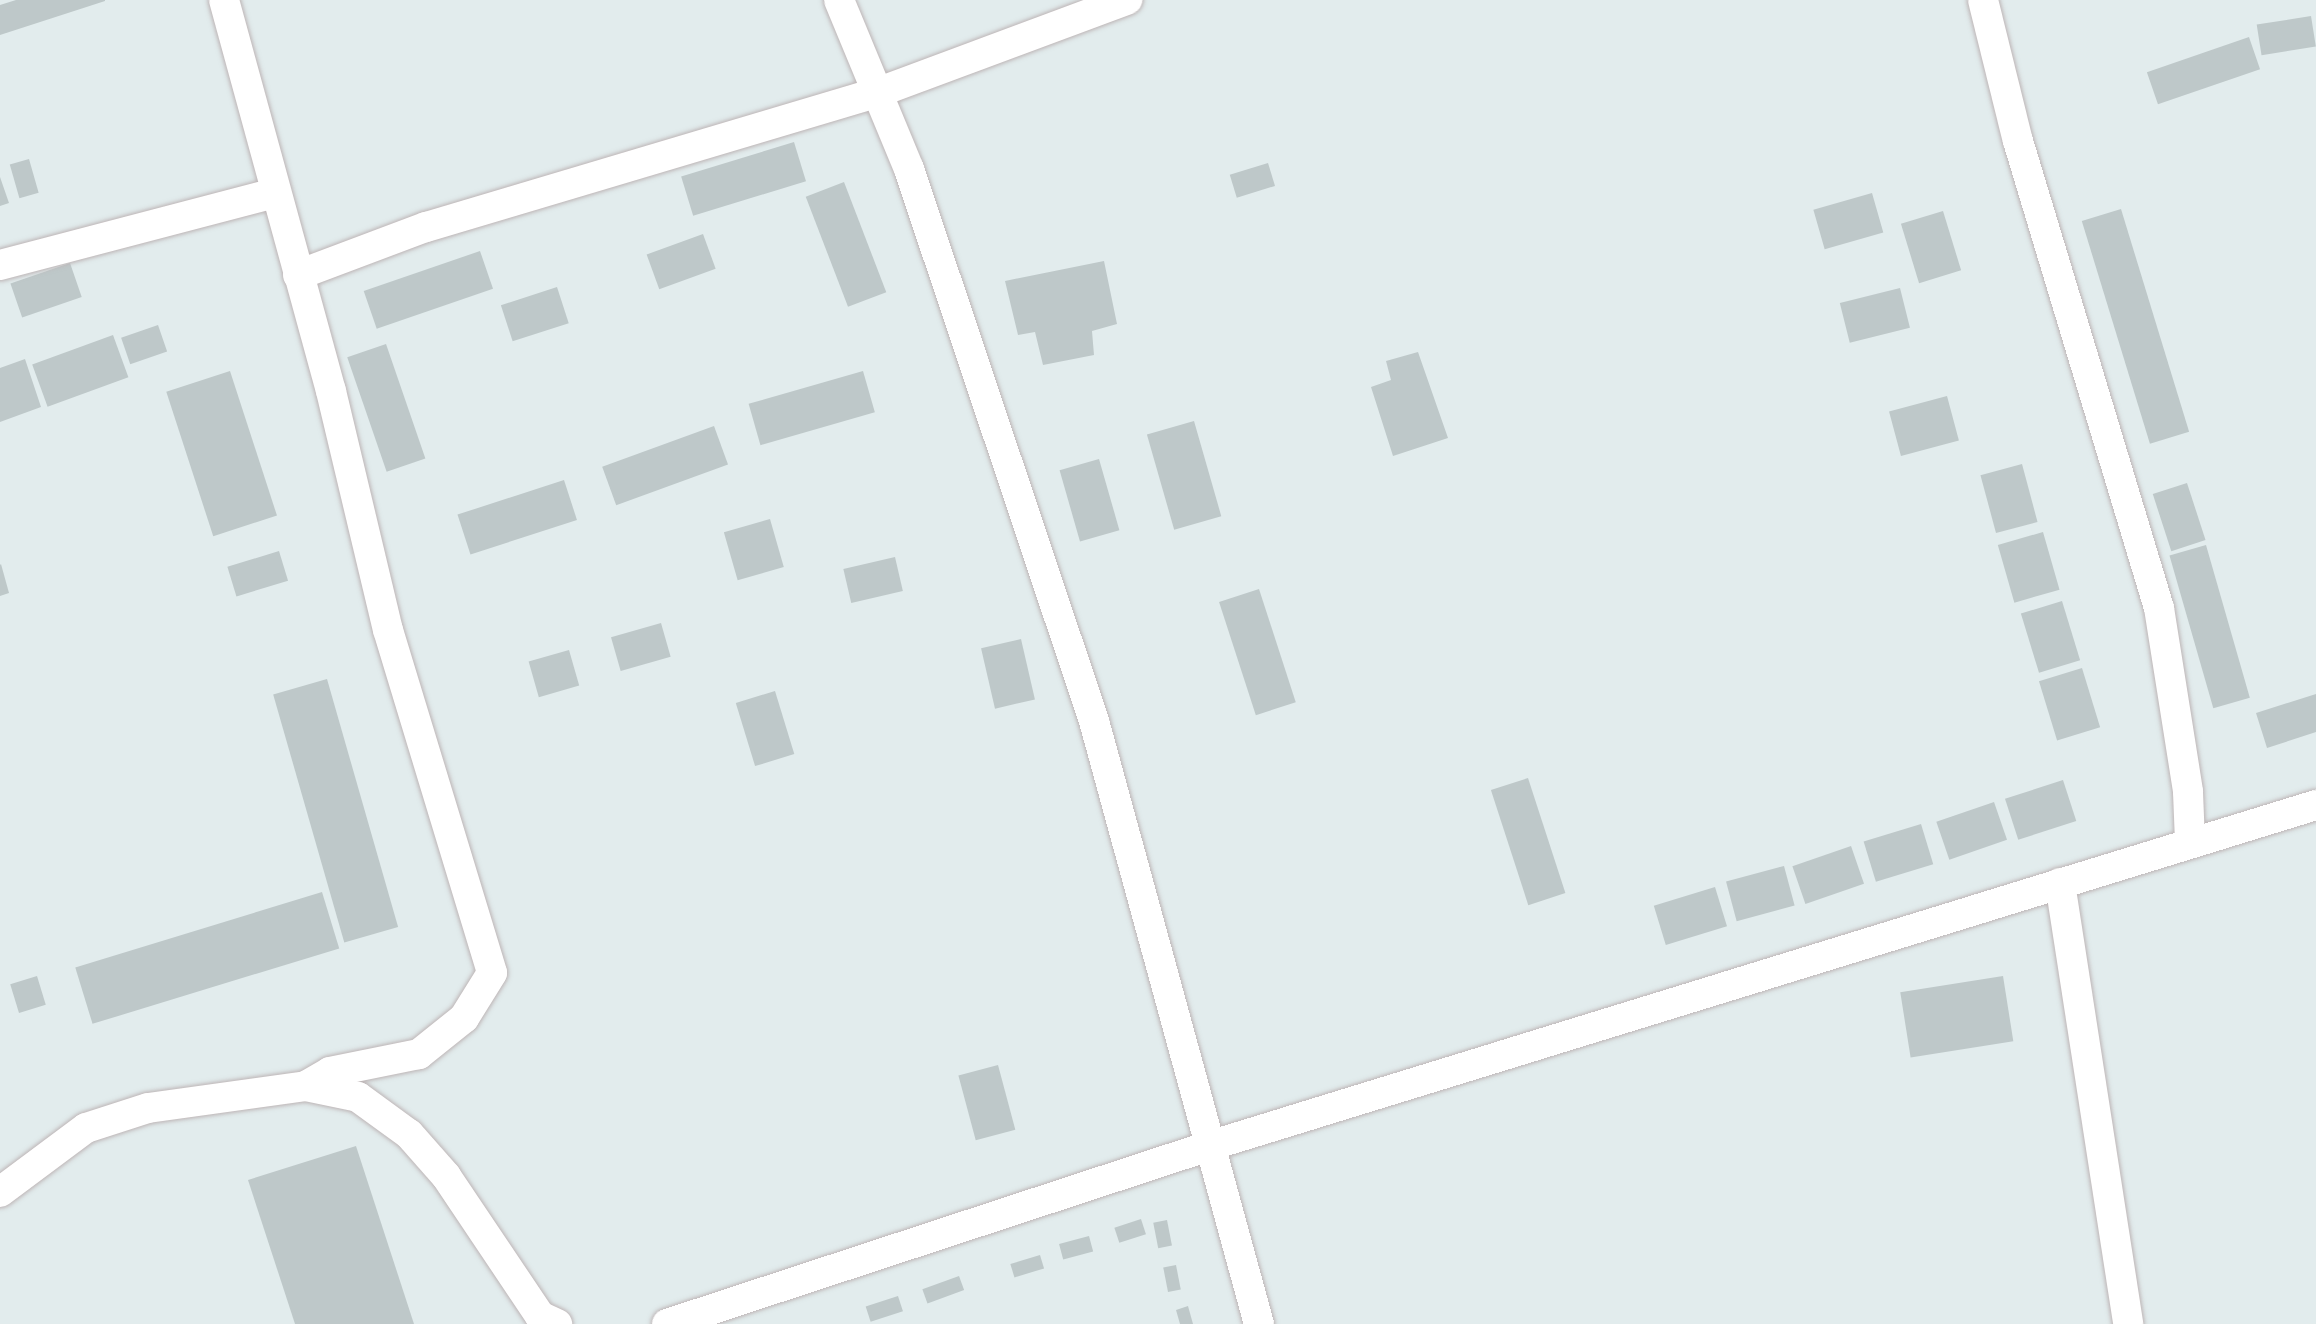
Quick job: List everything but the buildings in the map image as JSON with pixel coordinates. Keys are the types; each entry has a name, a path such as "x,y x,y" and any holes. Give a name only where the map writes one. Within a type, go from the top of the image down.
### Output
{"street":[{"path":"224,0 388,630 492,973 464,1018 419,1054 330,1072 306,1086"},
{"path":"839,0 879,92 1094,721 1259,1324"},
{"path":"298,275 426,227 879,92 1127,0"},
{"path":"1983,0 2018,141 2159,608 2188,792 2190,842"},
{"path":"0,265 275,193"},
{"path":"667,1324 1209,1146 2316,805"},
{"path":"2060,883 2128,1324"},
{"path":"0,1192 86,1128 148,1108 306,1086 358,1097 409,1134 446,1176 540,1316 557,1324"}]}
